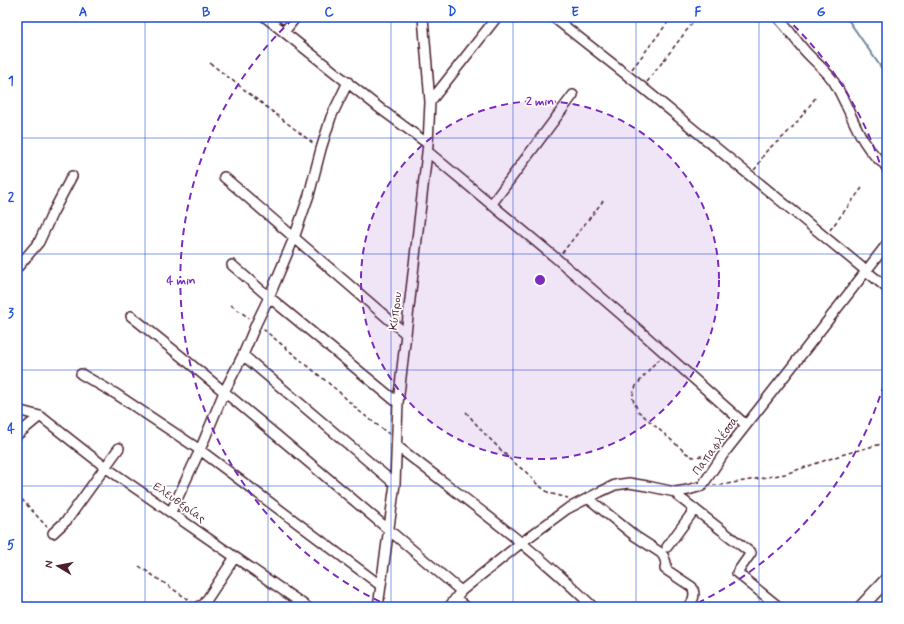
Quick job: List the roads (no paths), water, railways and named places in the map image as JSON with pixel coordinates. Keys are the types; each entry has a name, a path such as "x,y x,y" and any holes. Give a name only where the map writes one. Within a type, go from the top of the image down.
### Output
{"main road":[{"path":"861,607 887,579"}],"street":[{"path":"265,17 348,82 428,148 490,205 623,316 746,425"},
{"path":"284,32 296,17"},
{"name":"Κύπρου","path":"378,607 395,484 398,403 428,148 430,102 422,17"},
{"path":"430,102 497,17"},
{"path":"553,17 642,87 887,288"},
{"path":"777,17 806,52 833,80 870,150 880,162 887,166"},
{"path":"170,512 200,450 224,392 243,355 294,238 309,195 320,149 331,117 348,82"},
{"path":"490,205 573,95"},
{"path":"17,268 39,242 72,176"},
{"path":"224,177 406,334"},
{"name":"Παπαφλέσσα","path":"450,607 458,594 521,542 567,508 615,485 629,483 675,492 702,486 725,452 887,244"},
{"path":"232,265 398,403"},
{"path":"131,316 306,459 389,530 458,594 466,607"},
{"path":"243,355 395,484"},
{"path":"81,374 116,394 200,450 380,585"},
{"name":"Ελευθερίας","path":"17,410 40,416 170,512 307,607"},
{"path":"17,435 40,416"},
{"path":"397,442 521,542 593,607"},
{"path":"53,533 67,520 119,448"},
{"path":"675,492 695,510 750,553 737,573 779,607"},
{"path":"584,500 635,536 661,552 666,563 665,569 692,587 694,590 694,595 690,606"},
{"path":"666,547 695,510"},
{"path":"199,606 204,604 235,557"}],"waterway":[{"path":"845,17 887,76"}]}
